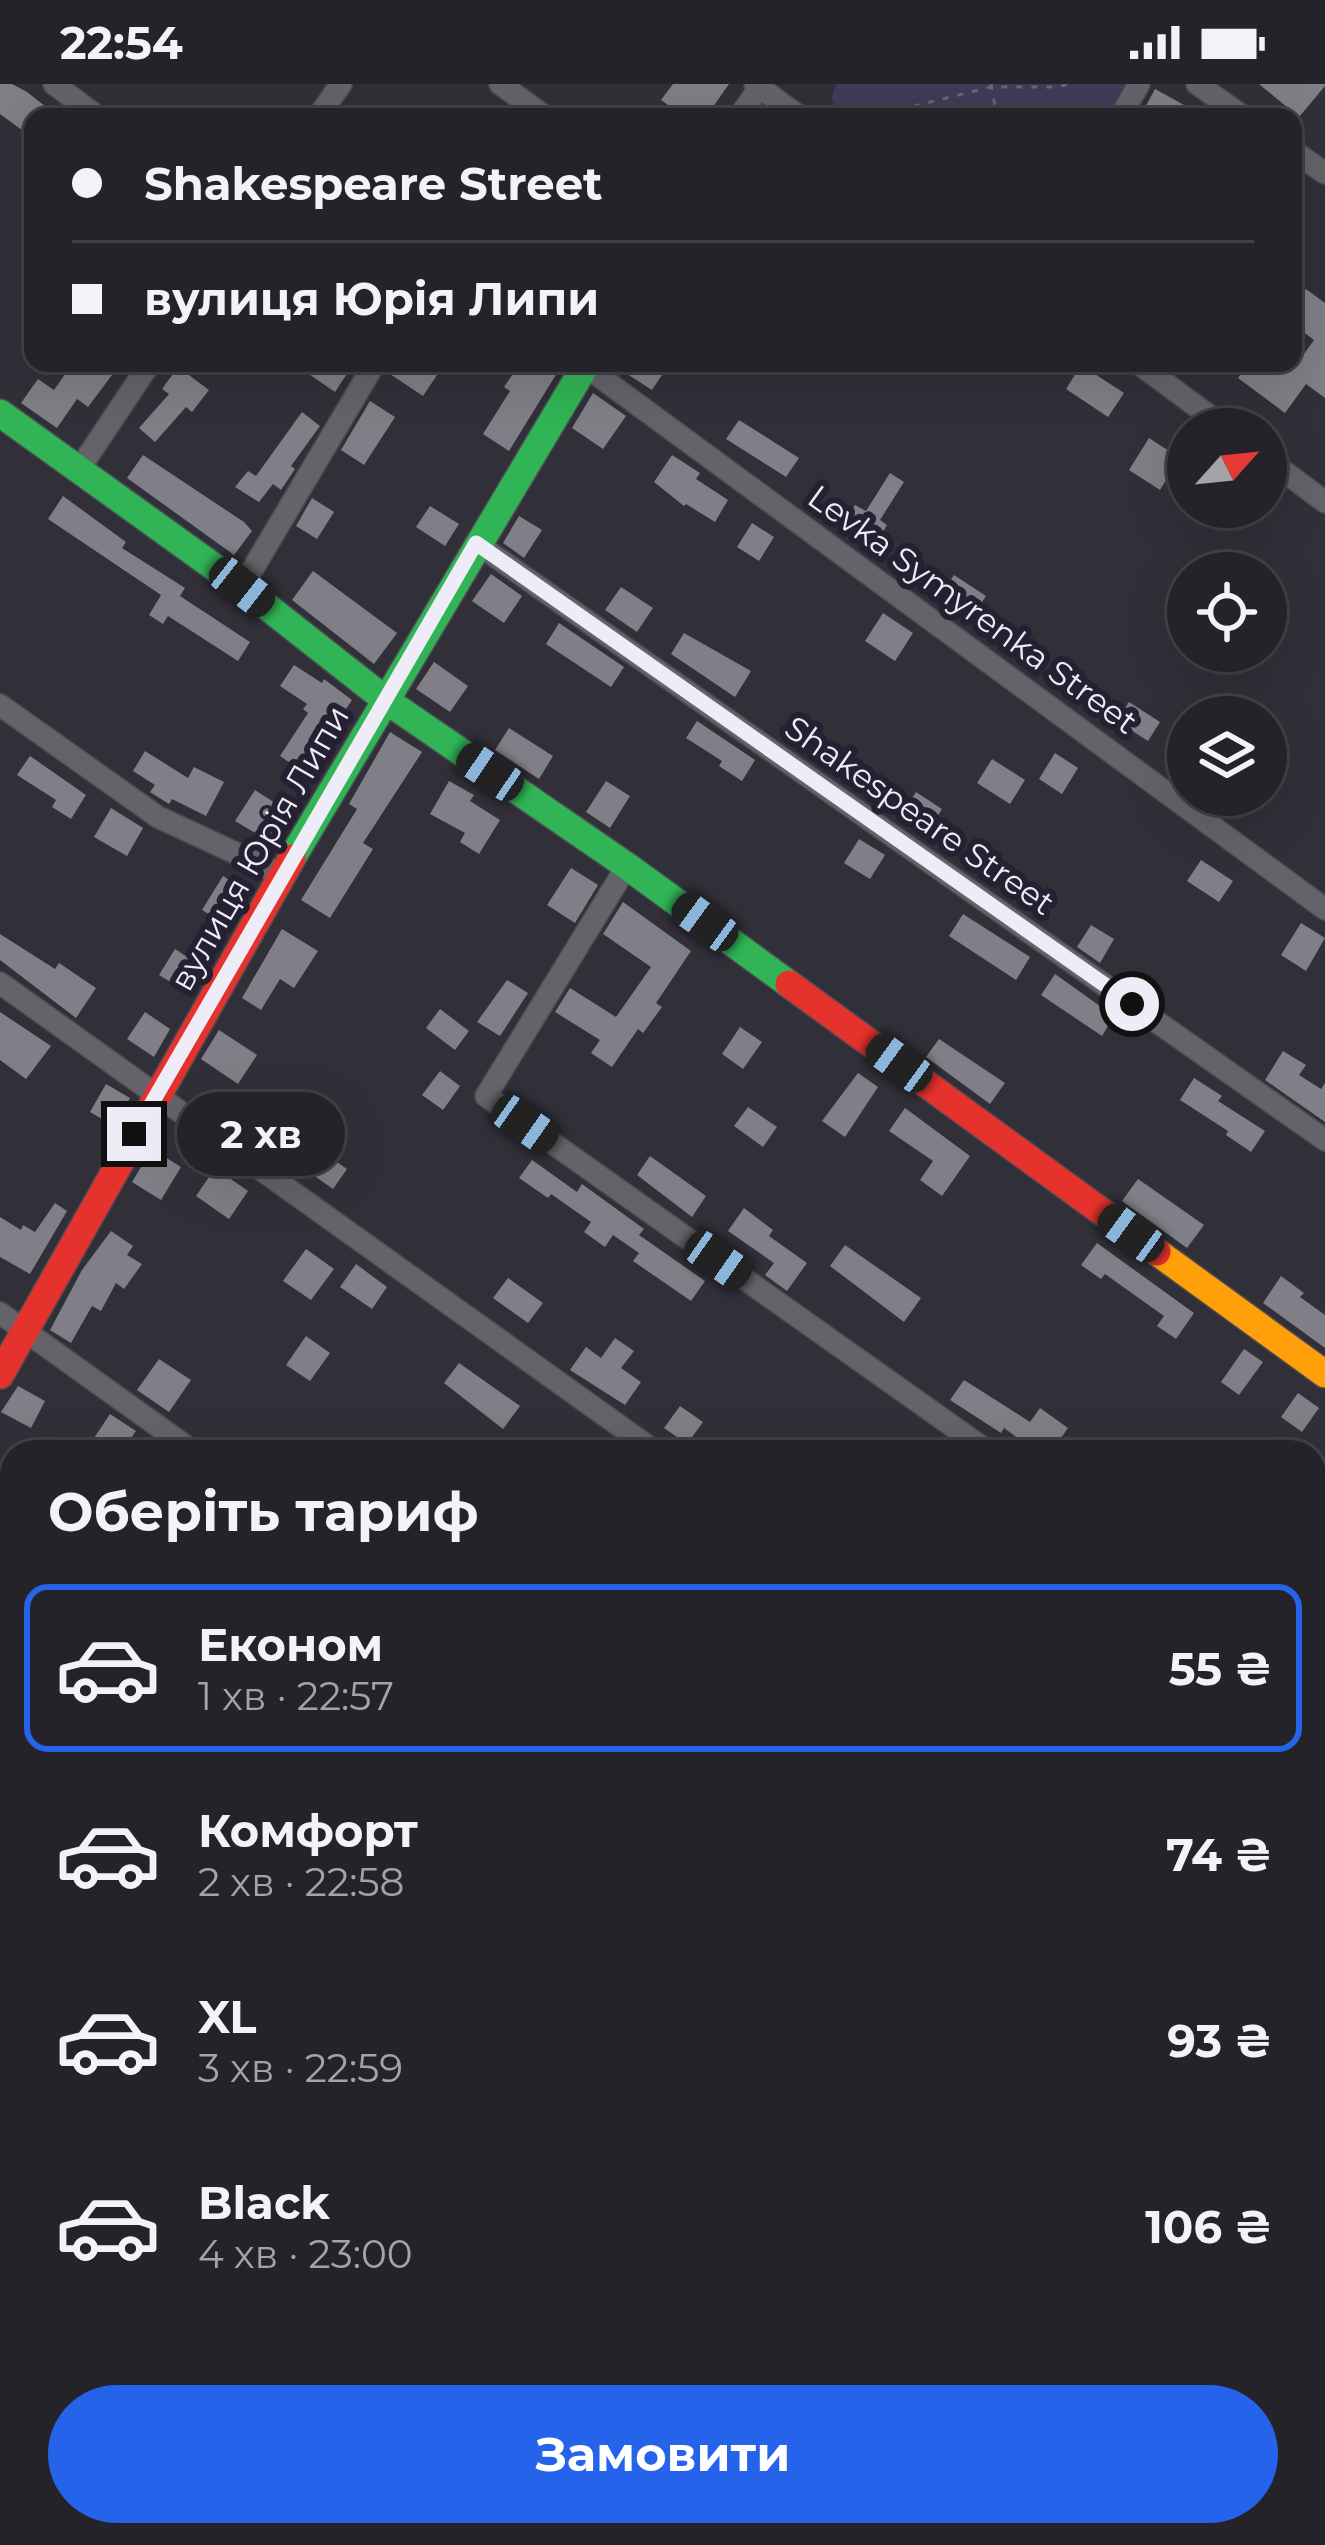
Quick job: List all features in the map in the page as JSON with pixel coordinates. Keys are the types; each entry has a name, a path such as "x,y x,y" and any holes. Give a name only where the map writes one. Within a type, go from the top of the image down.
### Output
{"street":[{"path":"54,84 86,108"},
{"path":"500,84 533,108"},
{"path":"1197,84 1231,108"},
{"path":"759,85 788,108"},
{"path":"80,468 144,372"},
{"path":"242,587 370,372"},
{"name":"вулиця Юрія Липи","path":"0,1375 155,1095 580,372"},
{"name":"Levka Symyrenka Street","path":"596,372 1325,909"},
{"path":"1150,372 1199,408"},
{"path":"0,413 242,587 387,701 627,866 1325,1374"},
{"path":"1287,474 1325,502"},
{"name":"Shakespeare Street","path":"476,543 1325,1140"},
{"path":"0,705 158,817 286,876"},
{"path":"627,866 486,1096 971,1440"},
{"path":"0,983 639,1440"},
{"path":"0,1313 177,1440"}],"path":[{"path":"905,108 991,86 1058,88 1069,84"}],"shaded area":[{"path":"836,84 1127,84 1115,108 837,108 831,100"}],"building":[{"path":"0,84 12,84 47,108 24,108 24,132 0,114"},
{"path":"673,84 729,84 712,108 672,108 661,100"},
{"path":"1259,84 1325,84 1302,113 1302,108 1288,108"},
{"path":"1155,89 1190,108 1145,108"},
{"path":"1306,289 1325,303 1325,398 1306,384 1287,410 1238,378 1242,372 1302,372 1302,357 1314,340 1302,331"},
{"path":"67,372 114,372 88,407 77,399 57,428 21,403 38,379 54,390"},
{"path":"174,372 185,372 209,390 192,412 186,407 155,442 139,428 169,394 162,389"},
{"path":"306,372 348,372 335,392"},
{"path":"387,372 439,372 423,396"},
{"path":"514,372 557,373 509,451 483,434 510,391 504,387"},
{"path":"624,372 664,372 652,390"},
{"path":"1077,372 1092,372 1124,393 1108,417 1066,389"},
{"path":"593,393 626,416 603,449 572,428"},
{"path":"370,401 395,417 364,465 341,450"},
{"path":"302,412 320,426 291,466 295,469 281,490 273,484 259,502 235,487 248,471 256,476"},
{"path":"739,420 799,458 786,477 726,439"},
{"path":"1149,438 1167,450 1167,479 1160,490 1129,470"},
{"path":"143,455 244,522 252,531 234,555 127,478"},
{"path":"672,455 700,473 696,479 728,500 715,522 684,506 654,482"},
{"path":"890,473 904,482 880,520 887,525 877,542 845,521 855,505 866,511"},
{"path":"63,496 126,542 122,548 185,588 180,596 250,642 238,661 168,616 163,624 149,615 161,595 48,519"},
{"path":"312,498 334,512 317,539 296,526"},
{"path":"430,506 459,524 445,546 416,527"},
{"path":"519,516 542,530 524,558 503,543"},
{"path":"752,523 774,537 759,561 737,547"},
{"path":"313,571 397,633 374,664 292,600"},
{"path":"491,574 522,596 504,623 472,601"},
{"path":"954,575 986,596 972,617 940,597"},
{"path":"621,587 653,608 637,632 605,610"},
{"path":"883,613 913,633 895,661 865,641"},
{"path":"559,623 624,667 611,687 546,644"},
{"path":"684,633 751,671 735,697 671,654"},
{"path":"434,662 468,686 450,712 416,689"},
{"path":"294,665 352,700 308,775 280,756 308,713 303,709 307,704 280,686"},
{"path":"1129,702 1160,722 1148,741 1117,721"},
{"path":"697,721 755,760 742,781 719,766 722,761 686,738"},
{"path":"509,728 553,756 539,779 495,750"},
{"path":"390,732 422,752 363,843 373,849 330,918 301,900 357,809 349,804"},
{"path":"145,751 188,778 194,767 224,782 206,816 150,792 155,785 133,771"},
{"path":"1055,753 1078,768 1062,794 1039,779"},
{"path":"30,756 86,795 71,819 52,807 56,800 17,775"},
{"path":"992,759 1025,780 1010,804 977,783"},
{"path":"449,781 474,795 470,801 500,820 479,854 460,842 465,833 430,814"},
{"path":"606,781 630,796 610,828 586,812"},
{"path":"255,790 289,812 270,842 235,821"},
{"path":"916,792 942,809 927,833 901,816"},
{"path":"111,808 143,828 127,856 94,837"},
{"path":"859,839 885,855 870,879 844,863"},
{"path":"1201,860 1233,881 1219,902 1187,881"},
{"path":"571,868 598,885 575,923 547,905"},
{"path":"223,876 248,892 228,926 202,910"},
{"path":"623,902 691,951 656,1003 662,1007 643,1033 638,1029 612,1067 591,1053 600,1040 555,1012 570,988 616,1017 651,967 603,934"},
{"path":"963,914 1030,957 1016,980 949,936"},
{"path":"1301,923 1325,938 1306,971 1281,955"},
{"path":"1091,925 1114,939 1100,963 1077,947"},
{"path":"282,929 318,951 294,988 280,979 261,1010 242,998"},
{"path":"0,934 55,969 59,963 96,988 76,1018 0,960"},
{"path":"175,949 204,968 190,994 159,975"},
{"path":"1055,974 1114,1016 1102,1036 1041,995"},
{"path":"507,980 528,993 500,1036 477,1022"},
{"path":"440,1009 469,1031 455,1050 426,1028"},
{"path":"0,1012 51,1046 26,1079 0,1060"},
{"path":"145,1012 170,1029 154,1057 127,1039"},
{"path":"740,1027 762,1042 743,1069 722,1054"},
{"path":"219,1030 257,1055 238,1084 201,1059"},
{"path":"939,1039 1005,1083 990,1104 926,1057"},
{"path":"1283,1051 1306,1065 1299,1075 1321,1089 1325,1083 1325,1122 1265,1080"},
{"path":"440,1071 460,1086 443,1110 422,1095"},
{"path":"858,1073 878,1087 845,1137 822,1121"},
{"path":"1194,1078 1222,1096 1218,1101 1265,1131 1251,1152 1180,1100"},
{"path":"106,1084 130,1098 114,1126 90,1112"},
{"path":"748,1107 777,1127 763,1147 734,1126"},
{"path":"905,1108 970,1156 942,1196 920,1180 933,1161 889,1131"},
{"path":"283,1115 347,1169 333,1189 261,1147"},
{"path":"152,1149 181,1167 161,1200 132,1182"},
{"path":"650,1156 706,1196 692,1217 637,1175"},
{"path":"532,1160 577,1192 582,1184 644,1229 639,1235 705,1281 691,1301 633,1261 639,1253 613,1235 605,1247 584,1232 591,1222 519,1178"},
{"path":"215,1168 248,1191 229,1219 196,1196"},
{"path":"1138,1179 1204,1225 1187,1248 1122,1201"},
{"path":"55,1203 67,1211 30,1274 0,1257 0,1217 21,1230 23,1225 35,1232"},
{"path":"744,1208 773,1230 769,1236 807,1263 787,1291 765,1275 774,1263 728,1231"},
{"path":"111,1231 133,1246 127,1255 142,1264 124,1289 116,1283 101,1311 92,1306 71,1343 50,1330 82,1270"},
{"path":"1097,1243 1194,1313 1176,1339 1157,1326 1164,1316 1105,1274 1101,1279 1081,1265"},
{"path":"845,1245 921,1298 904,1322 830,1266"},
{"path":"306,1249 334,1269 311,1300 283,1281"},
{"path":"356,1264 387,1287 372,1309 340,1287"},
{"path":"1281,1276 1325,1315 1325,1348 1263,1303"},
{"path":"508,1278 543,1303 528,1323 493,1298"},
{"path":"306,1336 330,1353 310,1381 286,1365"},
{"path":"615,1338 634,1351 621,1368 641,1382 625,1405 570,1370 586,1347 601,1358"},
{"path":"1244,1349 1263,1362 1239,1395 1221,1382"},
{"path":"159,1359 191,1380 169,1412 137,1390"},
{"path":"459,1363 520,1406 503,1429 444,1383"},
{"path":"964,1380 1030,1422 1040,1408 1068,1428 1060,1440 1020,1440 950,1400"},
{"path":"18,1386 45,1401 31,1428 1,1412"},
{"path":"1298,1393 1319,1408 1302,1432 1281,1417"},
{"path":"680,1406 703,1422 690,1440 681,1440 664,1428"},
{"path":"110,1414 136,1431 130,1440 93,1440"}],"traffic: fast":[{"path":"292,858 582,372"},
{"path":"0,413 242,587 387,701 789,984"}],"traffic: slow":[{"path":"1157,1252 1325,1374"}],"traffic: jam":[{"path":"0,1375 292,858"},
{"path":"789,984 1157,1252"}],"route":[{"path":"134,1134 476,543 1132,1004"}]}
